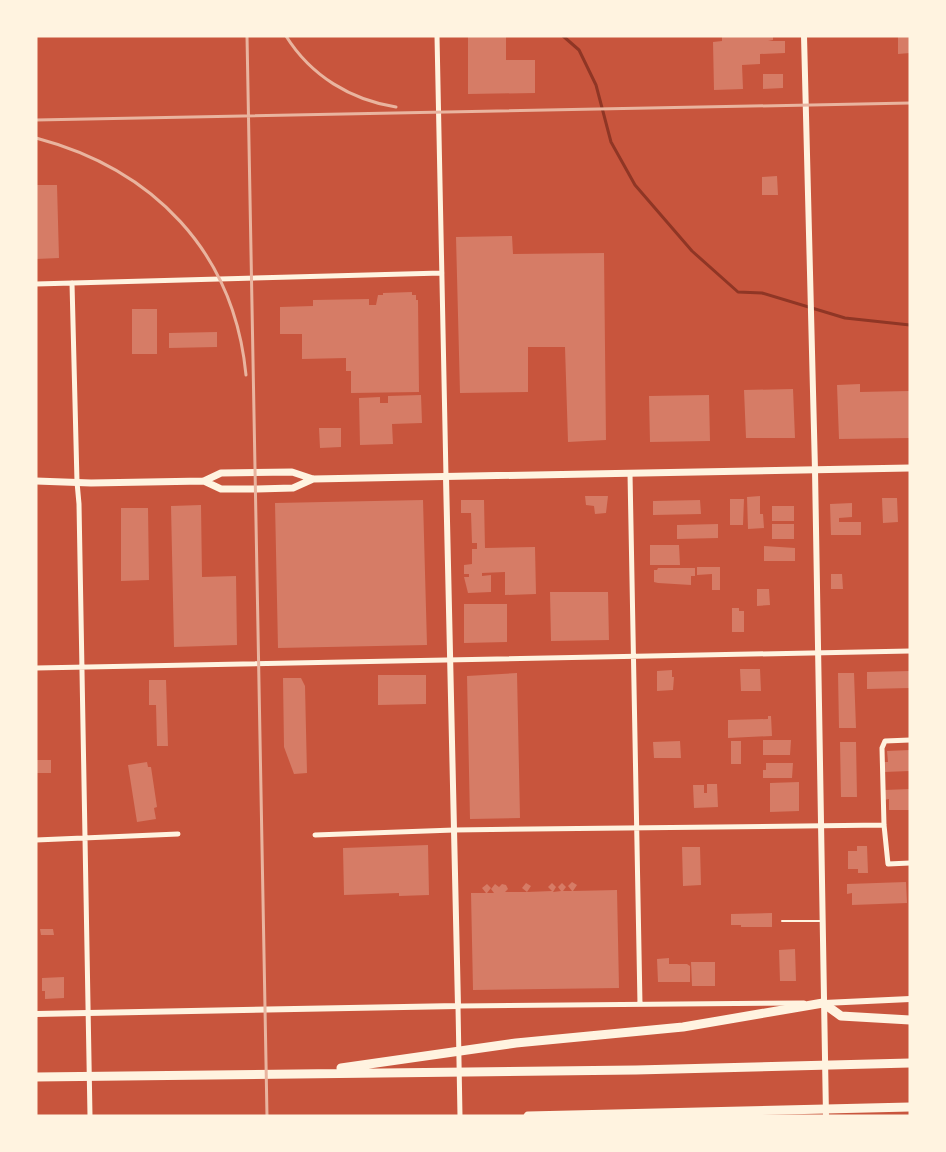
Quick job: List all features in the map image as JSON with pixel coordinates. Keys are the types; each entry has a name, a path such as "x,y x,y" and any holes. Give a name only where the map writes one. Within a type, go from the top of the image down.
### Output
{"highway":[{"path":"303,1073 516,1043 683,1027 823,1003 841,1016 910,1020"},
{"path":"36,1077 636,1070 910,1063"},
{"path":"528,1116 910,1107"}],"main road":[{"path":"36,481 204,481 221,473 292,472 313,479 910,468"},
{"path":"204,481 221,489 257,489 293,488 313,479"}],"street":[{"path":"437,36 460,1116"},
{"path":"804,36 815,470 826,1116"},
{"path":"36,284 442,273"},
{"path":"72,283 79,504 90,1116"},
{"path":"630,473 640,1004"},
{"path":"36,668 910,651"},
{"path":"910,740 885,741 882,748 884,825 888,864 910,864"},
{"path":"315,835 454,830 884,825"},
{"path":"36,840 178,834"},
{"path":"36,1014 458,1006 823,1003 910,999"}],"lane":[{"path":"782,921 822,921"}],"building":[{"path":"468,36 506,36 506,60 535,60 535,93 468,94"},
{"path":"722,36 773,36 773,40 768,41 785,41 785,53 760,54 760,64 742,65 743,89 714,90 713,42 722,41"},
{"path":"898,36 910,36 910,53 898,54"},
{"path":"763,74 783,74 783,88 763,89"},
{"path":"777,176 778,195 762,195 762,177"},
{"path":"36,185 57,185 59,258 36,259"},
{"path":"512,236 513,254 604,253 606,440 568,442 565,347 528,347 528,392 460,393 456,237"},
{"path":"412,292 418,300 419,392 351,393 351,371 346,371 346,358 302,359 302,334 280,334 280,307 313,306 313,300 369,299 369,305 376,305 378,295 383,295 383,293"},
{"path":"132,309 157,309 157,354 132,354"},
{"path":"217,332 217,347 169,348 169,333"},
{"path":"860,384 860,392 909,391 910,438 839,439 837,385"},
{"path":"793,389 795,438 746,438 744,390"},
{"path":"421,395 422,423 392,424 393,444 360,445 359,398 380,397 380,403 388,403 388,396"},
{"path":"709,395 710,441 650,442 649,396"},
{"path":"319,428 341,428 341,447 320,448"},
{"path":"585,496 608,496 606,513 595,514 594,506 586,505"},
{"path":"760,496 760,514 763,514 764,528 748,529 747,497"},
{"path":"882,498 897,498 898,522 883,523"},
{"path":"730,499 744,499 743,525 730,525"},
{"path":"423,500 427,645 278,648 275,503"},
{"path":"461,500 484,500 485,548 535,547 536,594 505,595 505,572 482,573 482,576 491,575 491,592 468,593 464,577 469,577 469,574 464,574 464,565 472,564 472,549 477,549 477,543 472,543 471,513 461,513"},
{"path":"700,500 701,514 653,515 653,501"},
{"path":"852,503 852,517 839,518 839,522 861,522 861,535 831,535 830,504"},
{"path":"201,505 202,577 236,576 237,645 174,647 171,506"},
{"path":"772,506 794,506 794,521 772,521"},
{"path":"121,508 148,508 149,580 121,581"},
{"path":"718,524 718,538 677,539 677,525"},
{"path":"772,524 794,524 794,539 772,539"},
{"path":"650,545 679,545 680,565 650,565"},
{"path":"764,546 795,548 795,561 764,561"},
{"path":"697,567 720,567 720,590 712,590 712,574 697,575"},
{"path":"658,568 695,568 695,576 691,576 691,585 658,583 654,582 654,570"},
{"path":"831,574 842,574 843,589 831,589"},
{"path":"757,589 769,589 770,605 757,606"},
{"path":"550,592 608,592 609,640 551,641"},
{"path":"464,604 507,604 507,642 464,643"},
{"path":"732,608 744,611 744,632 732,632"},
{"path":"740,669 760,669 761,691 741,691"},
{"path":"672,670 673,690 657,691 657,671"},
{"path":"910,671 910,688 867,689 867,672"},
{"path":"517,673 520,818 470,819 467,676"},
{"path":"838,673 854,673 856,728 839,728"},
{"path":"378,675 426,675 426,704 378,705"},
{"path":"283,678 301,678 305,686 307,773 294,774 284,747"},
{"path":"149,680 166,680 168,746 157,746 156,705 149,705"},
{"path":"768,716 771,716 772,736 728,738 728,720 768,719"},
{"path":"763,740 791,740 790,755 763,755"},
{"path":"680,741 681,758 654,758 653,742"},
{"path":"731,741 741,741 741,764 731,764"},
{"path":"840,742 856,742 857,797 841,797"},
{"path":"910,750 910,771 884,772 883,762 888,762 887,751"},
{"path":"36,760 51,760 51,773 36,773"},
{"path":"147,762 148,767 151,767 157,807 154,808 156,819 137,822 128,765"},
{"path":"766,763 793,763 792,778 763,778"},
{"path":"799,782 799,811 770,812 770,783"},
{"path":"707,784 717,784 718,807 694,808 693,785 704,785 704,793 707,793"},
{"path":"910,789 910,810 889,810 889,799 884,800 884,790"},
{"path":"428,845 429,895 399,896 399,893 344,895 343,848"},
{"path":"857,846 867,846 868,873 858,873 858,869 848,869 848,851 857,851"},
{"path":"682,847 700,847 701,885 683,886"},
{"path":"572,882 577,885 573,891 617,890 619,988 473,990 471,893 486,893 482,888 487,884 491,888 487,893 494,893 491,889 495,884 499,887 502,884 506,885 508,889 505,892 552,891 548,887 552,883 556,887 553,892 561,891 558,887 562,883 566,887 563,891 572,891 568,886"},
{"path":"906,882 907,903 852,905 852,893 847,894 847,884"},
{"path":"526,883 531,886 527,892 522,888"},
{"path":"772,913 772,927 731,925 731,914"},
{"path":"40,929 53,929 54,935 41,935"},
{"path":"795,949 796,981 780,981 779,950"},
{"path":"669,958 669,964 690,966 690,982 658,982 657,959"},
{"path":"691,962 715,962 715,986 692,986"},
{"path":"64,977 64,998 45,999 45,991 42,991 42,978"}],"waterway":[{"path":"563,36 579,50 596,85 611,142 635,185 692,251 738,292 762,293 845,318 910,325"}],"railway":[{"path":"247,36 267,1116"},
{"path":"286,36 307,63 334,84 363,99 396,107"},
{"path":"36,120 910,103"},
{"path":"36,138 78,152 116,171 151,194 180,222 205,254 225,290 238,330 246,375"}]}
